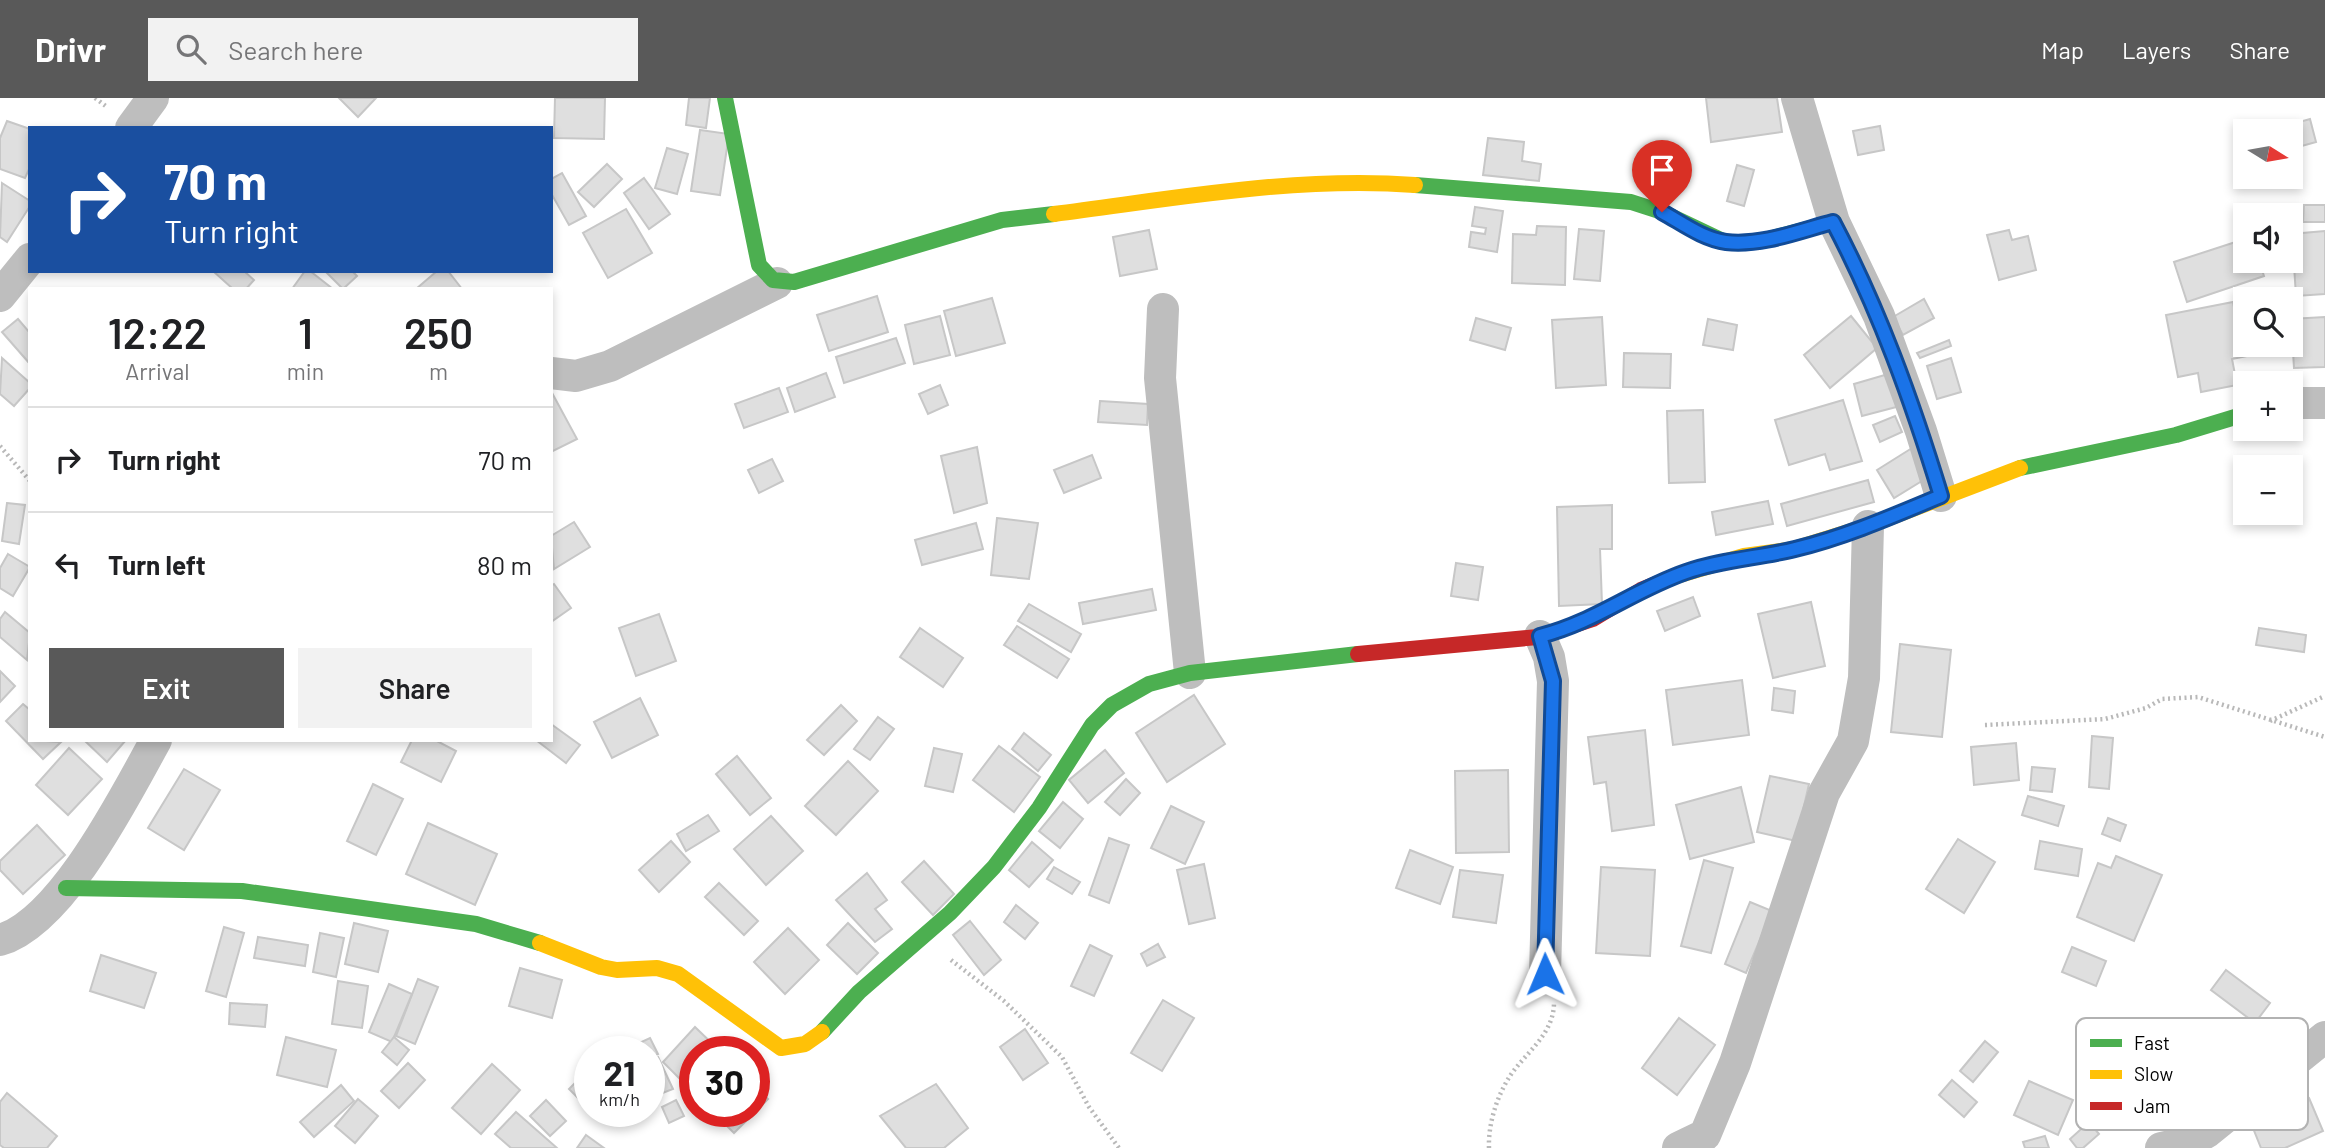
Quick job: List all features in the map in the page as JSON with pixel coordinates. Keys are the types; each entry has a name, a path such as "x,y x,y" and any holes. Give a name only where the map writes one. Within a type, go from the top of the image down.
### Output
{"street":[{"path":"132,126 153,98"},
{"path":"725,98 759,265 766,277 777,283"},
{"path":"1797,98 1833,222 1880,316 1941,496"},
{"path":"553,373 576,376 610,366 777,283 794,282 1002,220 1080,208 1279,186 1370,182 1631,202 1662,212 1699,232 1725,242 1757,242 1833,222"},
{"path":"0,296 28,261"},
{"path":"1163,309 1160,378 1190,673"},
{"path":"2303,403 2325,403"},
{"path":"66,888 243,891 476,924 539,942 601,967 617,970 657,968 678,974 781,1048 789,1049 816,1038 857,994 979,884 1093,725 1112,705 1149,684 1190,673 1540,636 1593,619 1641,590 1686,572 1744,556 1794,550 1868,526 2028,465 2176,435 2233,418"},
{"path":"1678,1148 1705,1135 1735,1063 1824,793 1853,741 1864,678 1868,526"},
{"path":"1540,636 1553,681 1545,974"},
{"path":"0,940 12,937 37,921 66,888 155,742"},
{"path":"2308,1051 2325,1037"},
{"path":"2161,1148 2192,1141 2209,1130"}],"path":[{"path":"0,446 28,479"},
{"path":"1985,725 2105,719 2181,696 2198,697 2325,737"},
{"path":"2269,721 2325,696"},
{"path":"922,938 1004,1001 1062,1057 1089,1107 1119,1148"},
{"path":"1489,1148 1496,1102 1510,1076 1546,1033 1554,1018 1555,999 1545,974"}],"building":[{"path":"339,98 376,98 358,117"},
{"path":"555,98 605,98 604,139 554,138"},
{"path":"689,98 710,98 706,128 686,125"},
{"path":"1706,98 1777,98 1782,132 1711,142"},
{"path":"2310,119 2316,142 2303,146 2303,121"},
{"path":"7,121 28,128 28,171 25,178 0,169 0,138"},
{"path":"1880,126 1884,150 1858,155 1853,131"},
{"path":"700,130 729,134 720,195 691,191"},
{"path":"1488,138 1524,142 1522,161 1541,164 1539,181 1483,175"},
{"path":"667,148 688,154 677,194 655,188"},
{"path":"607,164 622,179 594,207 578,192"},
{"path":"1737,165 1754,170 1744,206 1727,201"},
{"path":"562,173 586,216 569,225 553,197 553,178"},
{"path":"644,178 670,214 649,229 624,193"},
{"path":"2,183 28,200 28,209 7,242 0,237"},
{"path":"2304,205 2325,205 2325,222 2303,222"},
{"path":"1475,207 1503,211 1497,252 1469,247 1471,232 1485,234 1486,228 1472,226"},
{"path":"626,209 652,253 608,278 583,233"},
{"path":"1537,226 1566,227 1565,285 1512,283 1513,234 1536,235"},
{"path":"1579,229 1604,231 1600,281 1574,279"},
{"path":"1149,230 1157,269 1120,276 1113,237"},
{"path":"2009,230 2012,240 2028,236 2036,270 1999,280 1987,235"},
{"path":"2325,231 2325,294 2303,296 2303,287 2295,287 2295,273 2303,273 2303,233"},
{"path":"2233,243 2233,273 2263,273 2264,276 2187,302 2174,262"},
{"path":"215,273 246,273 254,280 248,287 231,287"},
{"path":"304,273 313,273 330,287 293,287"},
{"path":"327,273 354,273 357,276 345,287 341,287"},
{"path":"435,273 450,273 460,287 418,287"},
{"path":"877,296 888,332 829,351 817,315"},
{"path":"992,298 1005,343 956,356 944,311"},
{"path":"1924,299 1934,318 1903,335 1893,317"},
{"path":"2233,302 2233,357 2242,357 2232,359 2233,386 2201,392 2198,373 2178,377 2166,315"},
{"path":"940,316 950,355 914,364 905,325"},
{"path":"1851,316 1877,348 1830,388 1804,355"},
{"path":"1602,317 1606,385 1556,388 1552,320"},
{"path":"2325,317 2325,367 2294,368 2293,357 2303,357 2303,318"},
{"path":"1476,318 1511,328 1505,350 1470,340"},
{"path":"18,319 28,331 28,362 2,332"},
{"path":"1708,319 1737,325 1733,350 1703,345"},
{"path":"896,338 905,363 844,383 836,357"},
{"path":"1949,340 1951,346 1920,358 1917,353"},
{"path":"1624,353 1671,354 1670,388 1623,387"},
{"path":"2,358 28,381 28,390 14,406 0,394"},
{"path":"1951,358 1961,392 1937,399 1927,366"},
{"path":"1895,372 1904,405 1862,416 1854,384"},
{"path":"826,373 835,397 795,412 787,388"},
{"path":"940,385 948,405 928,414 919,394"},
{"path":"779,388 788,412 744,428 735,404"},
{"path":"553,395 577,439 553,451"},
{"path":"1843,400 1862,461 1830,470 1825,454 1789,465 1775,420"},
{"path":"1100,401 1148,404 1147,425 1098,422"},
{"path":"1703,410 1705,482 1669,483 1667,411"},
{"path":"1895,416 1902,432 1880,442 1873,425"},
{"path":"977,447 987,503 954,513 941,456"},
{"path":"1912,448 1930,476 1894,498 1877,470"},
{"path":"1092,455 1101,478 1064,493 1054,470"},
{"path":"772,459 783,481 759,493 748,470"},
{"path":"1868,480 1874,502 1787,526 1781,504"},
{"path":"1768,501 1773,524 1716,535 1712,512"},
{"path":"7,503 25,505 19,544 2,541"},
{"path":"1612,505 1612,549 1600,549 1602,604 1559,606 1557,507"},
{"path":"997,518 1038,523 1029,579 991,575"},
{"path":"574,522 590,547 554,569 553,535"},
{"path":"976,523 983,549 922,565 915,540"},
{"path":"8,554 28,566 13,596 0,588 0,568"},
{"path":"1456,563 1483,567 1478,600 1451,596"},
{"path":"553,585 571,608 553,621"},
{"path":"1152,589 1156,610 1083,624 1079,603"},
{"path":"1693,597 1700,616 1665,631 1657,611"},
{"path":"1811,602 1825,666 1773,678 1758,614"},
{"path":"1029,604 1081,634 1071,652 1018,621"},
{"path":"5,612 28,631 27,660 0,637 0,619"},
{"path":"659,614 676,661 636,676 619,628"},
{"path":"1017,626 1069,659 1057,678 1004,645"},
{"path":"920,628 963,658 943,687 900,657"},
{"path":"2259,628 2306,635 2304,652 2256,645"},
{"path":"1900,644 1951,650 1942,737 1891,732"},
{"path":"0,671 15,686 0,702"},
{"path":"1742,680 1749,735 1673,745 1666,690"},
{"path":"1774,688 1795,691 1793,713 1772,710"},
{"path":"1194,695 1225,744 1167,782 1136,733"},
{"path":"640,698 658,735 612,758 594,722"},
{"path":"23,704 28,708 28,742 61,742 43,759 6,721"},
{"path":"841,705 857,721 824,755 807,740"},
{"path":"878,717 894,729 870,760 854,749"},
{"path":"553,725 580,745 566,763 539,742 553,742"},
{"path":"1645,730 1654,825 1612,831 1606,782 1594,784 1588,737"},
{"path":"1024,733 1051,755 1038,771 1012,749"},
{"path":"2092,736 2113,738 2109,789 2089,787"},
{"path":"86,742 124,742 107,762"},
{"path":"411,742 439,742 456,751 441,782 401,762"},
{"path":"2016,743 2019,780 1974,785 1971,747"},
{"path":"999,746 1040,777 1014,812 973,780"},
{"path":"69,748 102,779 68,815 36,785"},
{"path":"934,748 962,754 953,792 925,786"},
{"path":"1105,750 1124,773 1088,803 1069,780"},
{"path":"737,756 771,798 750,815 716,774"},
{"path":"848,761 878,791 836,835 805,806"},
{"path":"2032,767 2055,769 2052,792 2030,790"},
{"path":"184,769 220,790 184,850 148,828"},
{"path":"1508,770 1509,852 1456,853 1455,771"},
{"path":"1770,776 1809,784 1796,841 1757,832"},
{"path":"1126,779 1140,793 1120,815 1105,802"},
{"path":"373,784 403,799 376,855 347,841"},
{"path":"1741,787 1754,842 1690,859 1676,805"},
{"path":"2028,796 2064,806 2058,826 2022,815"},
{"path":"1063,802 1083,819 1060,848 1039,831"},
{"path":"1171,806 1204,822 1185,864 1151,848"},
{"path":"708,815 719,831 686,851 677,834"},
{"path":"771,816 803,851 766,885 734,849"},
{"path":"2108,818 2126,825 2120,841 2102,834"},
{"path":"428,823 497,854 475,905 406,874"},
{"path":"37,825 65,855 23,894 0,870 0,861"},
{"path":"1109,838 1129,845 1109,903 1089,895"},
{"path":"1958,839 1995,862 1964,913 1926,889"},
{"path":"671,841 690,862 659,892 639,870"},
{"path":"2040,841 2082,849 2078,876 2035,869"},
{"path":"1032,842 1053,860 1029,887 1009,870"},
{"path":"1410,850 1453,867 1440,904 1396,888"},
{"path":"2116,856 2162,875 2134,941 2077,917 2098,863 2111,868"},
{"path":"1704,860 1733,868 1711,953 1681,946"},
{"path":"924,861 954,894 933,915 902,882"},
{"path":"1204,864 1215,918 1189,924 1177,870"},
{"path":"1054,867 1080,882 1072,894 1047,879"},
{"path":"1601,867 1655,870 1650,956 1596,953"},
{"path":"1460,870 1503,875 1496,923 1453,917"},
{"path":"867,873 887,900 875,909 892,929 875,942 836,900"},
{"path":"719,883 758,921 744,935 705,897"},
{"path":"1750,902 1772,911 1746,973 1725,964"},
{"path":"1016,905 1038,923 1025,939 1004,922"},
{"path":"970,921 1001,960 984,975 953,935"},
{"path":"354,923 388,931 378,972 345,964"},
{"path":"848,923 878,953 857,974 827,945"},
{"path":"224,927 244,933 226,997 206,991"},
{"path":"788,928 819,960 785,994 754,962"},
{"path":"320,933 344,938 336,977 313,972"},
{"path":"258,937 308,945 305,966 254,958"},
{"path":"1158,944 1165,957 1147,966 1141,954"},
{"path":"1090,945 1112,956 1094,996 1071,986"},
{"path":"2072,947 2106,961 2096,986 2062,972"},
{"path":"101,955 156,973 144,1008 90,991"},
{"path":"520,968 562,980 552,1018 509,1006"},
{"path":"2226,970 2270,1003 2259,1018 2248,1018 2211,990"},
{"path":"418,979 438,987 415,1044 396,1036"},
{"path":"338,981 368,986 362,1028 332,1024"},
{"path":"389,984 412,994 392,1042 369,1032"},
{"path":"1163,1000 1194,1018 1162,1071 1131,1053"},
{"path":"230,1003 267,1005 265,1027 229,1024"},
{"path":"1679,1018 1715,1045 1677,1095 1642,1068"},
{"path":"695,1027 704,1036 687,1036"},
{"path":"1025,1029 1048,1063 1023,1080 1000,1047"},
{"path":"286,1037 336,1050 327,1087 277,1075"},
{"path":"394,1037 409,1050 397,1065 382,1052"},
{"path":"1985,1041 1998,1052 1973,1082 1960,1071"},
{"path":"679,1044 679,1078 665,1064 665,1060"},
{"path":"408,1063 425,1080 399,1108 381,1091"},
{"path":"492,1064 520,1090 481,1134 452,1108"},
{"path":"665,1072 673,1089 665,1092"},
{"path":"1952,1080 1977,1102 1964,1117 1939,1095"},
{"path":"2029,1081 2073,1100 2058,1135 2014,1115"},
{"path":"936,1084 968,1128 944,1148 906,1148 880,1116"},
{"path":"341,1085 354,1101 314,1137 300,1122"},
{"path":"7,1093 57,1136 47,1148 4,1148 0,1145 0,1102"},
{"path":"2308,1098 2323,1131 2285,1148 2261,1148 2254,1130 2308,1130"},
{"path":"358,1099 378,1116 355,1143 335,1126"},
{"path":"546,1100 566,1121 550,1136 530,1116"},
{"path":"676,1100 679,1118 669,1123 665,1106"},
{"path":"516,1112 557,1148 511,1148 495,1134"},
{"path":"728,1127 740,1127 734,1133"},
{"path":"2080,1130 2096,1130 2099,1134 2083,1148 2077,1148 2070,1139"},
{"path":"586,1135 604,1148 577,1148"},
{"path":"2045,1136 2049,1148 2025,1148 2023,1142"}],"traffic: fast":[{"path":"725,98 759,265 773,280 794,282 1002,220 1054,214"},
{"path":"1415,185 1631,202 1662,212 1725,242 1757,242 1834,222"},
{"path":"2020,468 2176,435 2233,418"},
{"path":"822,1032 859,992 950,913 994,867 1039,808 1092,725 1112,705 1149,684 1190,673 1358,654"},
{"path":"66,888 242,891 476,924 540,943"}],"traffic: slow":[{"path":"1054,214 1279,186 1370,183 1415,185"},
{"path":"1676,576 1744,556 1794,549 1868,526 2020,468"},
{"path":"540,943 601,967 617,970 657,968 678,974 781,1048 805,1044 822,1032"}],"traffic: jam":[{"path":"1358,654 1538,637 1593,619 1641,590 1676,576"}],"route":[{"path":"1545,974 1543,951 1553,681 1549,657 1540,636 1593,619 1641,590 1686,572 1744,556 1794,550 1868,526 1941,496 1880,316 1833,222 1757,242 1725,242 1699,232 1662,212"}]}
